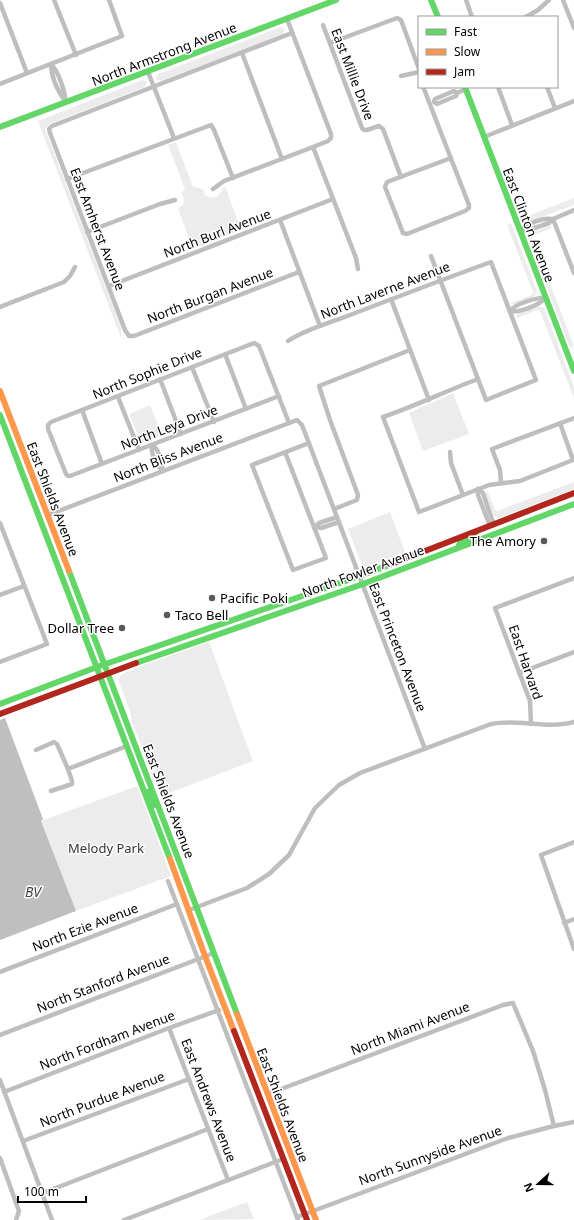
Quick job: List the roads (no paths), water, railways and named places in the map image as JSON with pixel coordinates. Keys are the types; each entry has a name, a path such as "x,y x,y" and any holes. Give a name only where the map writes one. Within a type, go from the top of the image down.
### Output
{"main road":[{"name":"North Armstrong Avenue","path":"0,127 336,0"},
{"path":"431,0 438,16"},
{"name":"East Clinton Avenue","path":"465,88 574,371"},
{"name":"East Shields Avenue","path":"0,392 109,672 316,1220"},
{"name":"East Shields Avenue","path":"0,415 127,746 205,956 307,1220"},
{"path":"18,460 29,478 43,515 48,515"},
{"name":"North Fowler Avenue","path":"0,704 105,664 360,576 574,494"},
{"name":"North Fowler Avenue","path":"0,714 100,675 363,584 574,504"},
{"path":"40,520 51,537 65,572 72,577"},
{"path":"457,548 461,542 491,530 492,526"},
{"path":"232,629 252,618 285,607 291,600"},
{"path":"144,792 149,792 165,830 174,844"}],"street":[{"path":"54,0 76,55"},
{"path":"0,84 122,36 109,0"},
{"path":"466,0 472,16"},
{"path":"528,16 538,10 549,0"},
{"path":"563,0 574,28"},
{"path":"0,3 27,74"},
{"path":"330,43 396,18 401,20 418,67"},
{"path":"212,189 224,181 328,141 331,138 331,134 287,19"},
{"name":"East Millie Drive","path":"323,25 362,128 366,130 379,126 383,129 401,177"},
{"name":"North Armstrong Avenue","path":"49,129 52,126 292,33"},
{"path":"242,53 282,158"},
{"path":"51,64 56,69 64,91 66,102"},
{"path":"401,76 418,70"},
{"path":"148,72 174,138"},
{"path":"424,88 432,103 469,205 468,209 405,234 402,231 385,184 451,158"},
{"path":"432,103 435,99 454,91 457,93 465,88"},
{"path":"498,88 512,125"},
{"path":"547,88 555,108"},
{"path":"484,137 574,101"},
{"path":"67,179 211,125 233,178"},
{"name":"East Amherst Avenue","path":"49,129 67,179 129,336"},
{"path":"313,147 356,258 358,269"},
{"name":"North Burl Avenue","path":"109,286 333,199"},
{"path":"88,232 160,204 175,200"},
{"path":"520,231 524,226 547,218 552,219 574,210"},
{"path":"552,219 574,274"},
{"path":"280,220 320,326"},
{"path":"431,256 486,400 536,380 510,311"},
{"name":"North Laverne Avenue","path":"288,341 320,326 491,262 510,311"},
{"path":"0,307 64,282 70,276 75,267"},
{"name":"North Burgan Avenue","path":"129,336 134,336 299,272"},
{"path":"510,311 515,313 542,302 545,298"},
{"path":"391,299 429,400"},
{"name":"North Sophie Drive","path":"68,476 48,429 48,425 51,422 118,397 192,366 255,344 259,346 279,396"},
{"path":"334,509 354,501 358,498 358,493 330,420 319,386 410,350"},
{"path":"225,354 246,409"},
{"path":"192,366 214,422"},
{"path":"160,379 181,434"},
{"path":"478,379 453,388 429,400 383,417 419,512 489,485 520,481 573,460 560,423"},
{"path":"279,396 289,423"},
{"name":"North Leya Drive","path":"68,476 214,422 279,396"},
{"path":"118,397 139,450"},
{"path":"82,410 102,464"},
{"path":"502,483 500,470 492,449 574,418"},
{"name":"North Bliss Avenue","path":"48,515 297,420"},
{"name":"East Princeton Avenue","path":"297,420 302,425 425,749"},
{"path":"285,452 326,558 293,570 252,464 309,443"},
{"path":"152,445 151,449 157,458 158,466 162,471"},
{"path":"450,452 451,463 463,495"},
{"path":"478,489 483,493 492,526"},
{"path":"315,527 319,523 324,525 338,519"},
{"path":"0,526 47,644 0,662"},
{"name":"East Harvard","path":"531,724 530,701 495,608 574,578"},
{"path":"0,595 24,586"},
{"path":"519,672 574,652"},
{"path":"189,910 247,888 270,874 289,855 315,808 338,785 360,773 491,724 509,721 545,726 574,722"},
{"path":"36,750 54,742 57,744 68,769 72,784 51,791"},
{"path":"68,769 127,746"},
{"path":"574,842 541,855 574,948"},
{"name":"East Shields Avenue","path":"168,881 219,1010 297,1218"},
{"name":"North Ezie Avenue","path":"0,972 177,904"},
{"path":"564,923 574,919"},
{"name":"North Stanford Avenue","path":"0,1034 214,952"},
{"name":"North Miami Avenue","path":"268,1094 503,1005 513,1003 533,1051 554,1126"},
{"name":"North Fordham Avenue","path":"4,1092 219,1010"},
{"name":"East Andrews Avenue","path":"169,1028 228,1180"},
{"name":"North Purdue Avenue","path":"23,1141 189,1079"},
{"path":"0,1080 52,1220"},
{"name":"North Sunnyside Avenue","path":"297,1218 312,1210 508,1138 574,1122"},
{"path":"43,1194 208,1130"},
{"path":"0,1158 2,1168 19,1211 16,1220"},
{"path":"124,1220 283,1159"}],"water":[{"name":"BV","path":"5,718 43,819 41,821 76,911 0,940 0,720"}],"place":[{"name":"The Amory","path":"544,541"},
{"name":"Pacific Poki","path":"212,598"},
{"name":"Taco Bell","path":"167,615"},
{"name":"Dollar Tree","path":"122,628"}],"park label":[{"name":"Melody Park","path":"106,848"}]}
